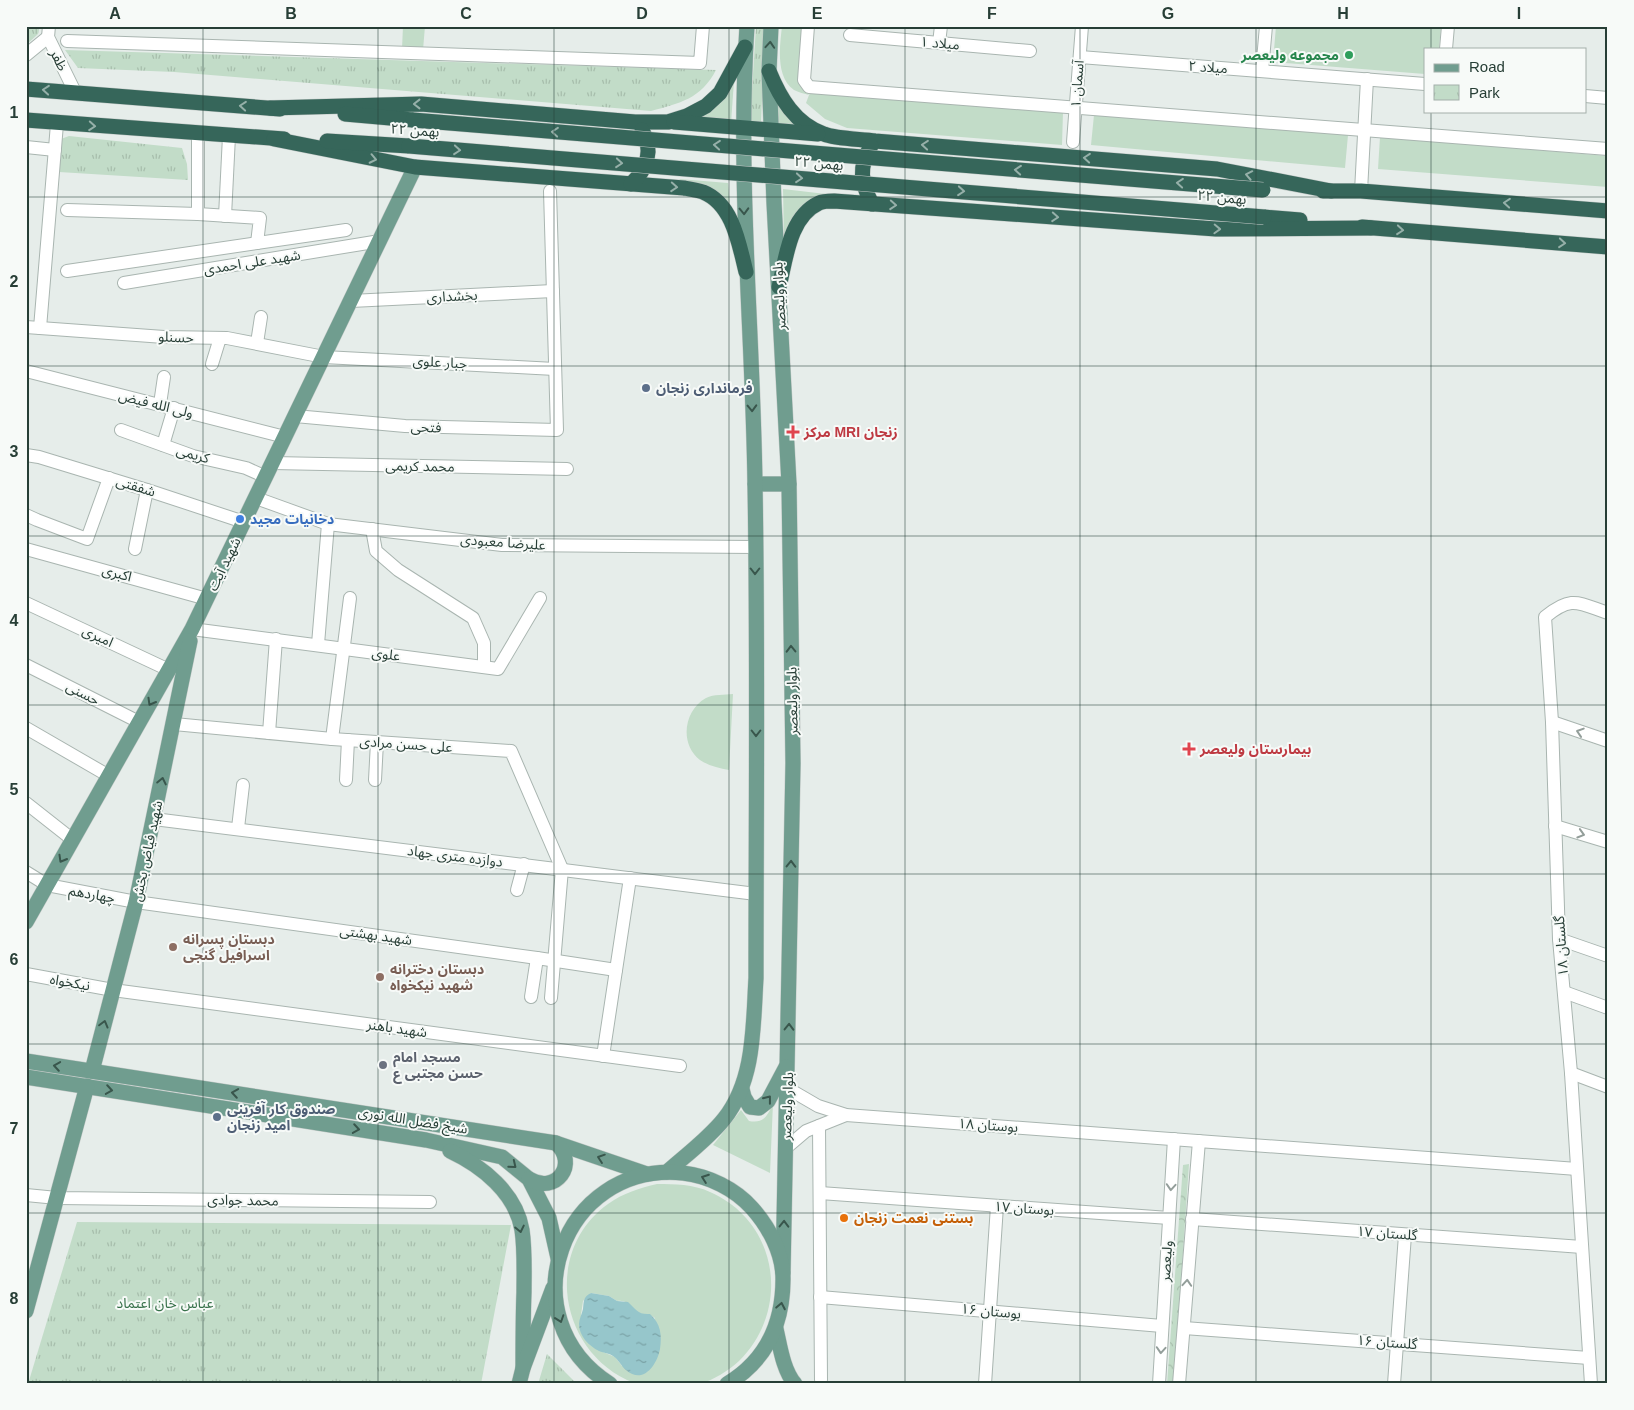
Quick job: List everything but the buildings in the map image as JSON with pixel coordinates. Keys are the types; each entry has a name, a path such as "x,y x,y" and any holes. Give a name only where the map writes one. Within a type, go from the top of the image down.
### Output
{"highway":[{"path":"668,122 687,116 706,106 720,93 745,48"},
{"path":"769,71 777,92 786,106 802,122 824,134"},
{"name":"۲۲ بهمن","path":"26,89 1263,190 1361,192 1608,211"},
{"path":"270,108 421,104 635,122 668,122 771,129 875,141 1217,169 1331,191"},
{"name":"۲۲ بهمن","path":"26,120 57,124 229,136 409,146 1608,247"},
{"path":"631,184 643,170 648,154 647,142 643,131 635,122"},
{"path":"274,139 416,167 684,188 704,192 717,202 730,217 746,272"},
{"path":"872,204 864,189 862,172 866,155 875,141"},
{"path":"779,287 792,237 799,220 807,211 820,202 834,201 1216,229 1371,228"}],"main road":[{"path":"667,1172 724,1119 742,1089 753,1036 756,978 755,484 746,272 743,127 747,26"},
{"name":"بلوار ولیعصر","path":"772,26 769,71 789,484 793,762 783,1273"},
{"name":"شهید آیت","path":"26,922 208,599 416,167"},
{"path":"755,484 789,484"},
{"name":"شهید فیاض بخش","path":"92,1071 136,902 192,629"},
{"name":"شیخ فضل الله نوری","path":"26,1061 556,1142 648,1174"},
{"path":"742,1089 750,1107 759,1108 768,1101 788,1062"},
{"name":"شیخ فضل الله نوری","path":"26,1077 426,1140 502,1157 529,1179 549,1218 558,1258"},
{"path":"27,1305 87,1086"},
{"path":"426,1140 465,1158 483,1170 498,1184 515,1211 522,1229 524,1268 523,1368"},
{"path":"529,1179 536,1182 550,1183 562,1175 566,1161 562,1148 556,1142"},
{"path":"520,1384 523,1368 554,1284 558,1258 567,1234 582,1212 600,1195 623,1182 648,1174 667,1172 695,1175 722,1184 745,1200 763,1221 777,1246 783,1273 783,1301 776,1329 761,1355 740,1376 727,1384"},
{"path":"554,1284 557,1310 565,1335 579,1357 597,1376 610,1384"},
{"path":"776,1329 789,1382"}],"street":[{"path":"67,41 700,63 703,26"},
{"path":"808,26 804,80 809,87 1608,149"},
{"path":"939,43 941,26"},
{"name":"آسمان ۱","path":"1073,142 1082,26"},
{"path":"1262,71 1266,26"},
{"path":"1446,48 1448,26"},
{"path":"26,55 49,32"},
{"name":"ظفر","path":"49,32 75,92"},
{"name":"میلاد ۱","path":"850,35 1030,51"},
{"name":"میلاد ۲","path":"1080,56 1424,84"},
{"path":"1361,192 1367,79"},
{"path":"1586,96 1608,98"},
{"path":"40,328 57,124"},
{"path":"198,133 198,214"},
{"path":"224,216 229,136"},
{"path":"26,147 55,150"},
{"path":"550,191 555,368"},
{"path":"67,210 260,218 257,243"},
{"path":"67,271 346,230"},
{"name":"شهید علی احمدی","path":"124,283 380,241"},
{"name":"بخشداری","path":"351,301 553,292"},
{"path":"257,343 261,317"},
{"name":"حسنلو","path":"26,327 164,337 220,338 257,343 324,357"},
{"path":"212,364 220,338"},
{"name":"جبار علوی","path":"324,357 555,368"},
{"name":"فتحی","path":"296,416 405,426 557,430 555,368"},
{"name":"ولی الله فیض","path":"26,371 285,437"},
{"path":"160,404 164,377"},
{"path":"163,445 174,408"},
{"name":"کریمی","path":"121,430 193,456 246,468 266,477"},
{"name":"شفقتی","path":"26,455 39,457 109,478 244,522"},
{"name":"محمد کریمی","path":"273,463 567,469"},
{"path":"26,515 87,539 109,478"},
{"path":"135,550 147,490"},
{"name":"علیرضا معبودی","path":"256,498 328,524 502,545 755,548"},
{"path":"318,644 328,524"},
{"path":"372,529 376,550 398,570 473,618 484,643 484,667"},
{"name":"اکبری","path":"26,549 208,599"},
{"path":"332,739 350,598"},
{"name":"علوی","path":"192,629 498,669 540,598"},
{"name":"امیری","path":"26,602 169,670"},
{"name":"گلستان ۱۸","path":"1591,1384 1571,1073 1559,939 1552,722 1545,617 1559,605 1574,602 1608,613"},
{"path":"269,733 276,640"},
{"name":"حسنی","path":"26,665 140,722"},
{"path":"1552,722 1608,741"},
{"name":"علی حسن مرادی","path":"174,724 332,739 511,752 562,869"},
{"path":"26,728 109,776"},
{"path":"346,780 348,740"},
{"path":"375,780 377,742"},
{"path":"238,828 243,785"},
{"path":"26,803 73,840"},
{"name":"دوازده متری جهاد","path":"154,819 756,894"},
{"path":"1555,826 1608,842"},
{"path":"517,890 524,864"},
{"path":"551,998 562,869"},
{"path":"26,872 47,886"},
{"path":"603,1056 630,878"},
{"name":"چهاردهم","path":"47,886 136,902"},
{"name":"شهید بهشتی","path":"136,902 616,970"},
{"path":"1559,939 1608,956"},
{"path":"531,997 537,958"},
{"name":"نیکخواه","path":"26,974 113,990"},
{"name":"شهید باهنر","path":"113,990 680,1066"},
{"path":"1564,992 1608,1008"},
{"path":"1571,1073 1608,1086"},
{"path":"787,1088 818,1106 846,1115"},
{"name":"بوستان ۱۸","path":"786,1148 806,1131 846,1115 1198,1141"},
{"path":"819,1126 821,1380"},
{"name":"ولیعصر","path":"1159,1384 1174,1139"},
{"path":"1198,1141 1577,1169"},
{"name":"ولیعصر","path":"1180,1384 1198,1141"},
{"name":"بوستان ۱۷","path":"820,1193 1169,1218"},
{"name":"محمد جوادی","path":"26,1195 56,1198 430,1202"},
{"path":"985,1384 997,1206"},
{"name":"گلستان ۱۷","path":"1192,1219 1582,1247"},
{"path":"1394,1384 1405,1234"},
{"name":"بوستان ۱۶","path":"820,1297 1162,1326"},
{"name":"گلستان ۱۶","path":"1184,1328 1589,1358"}],"green space":[{"path":"26,26 40,26 38,34 26,45"},
{"path":"403,26 425,26 423,50 402,49"},
{"path":"756,26 765,26 761,123 750,121"},
{"path":"782,26 803,26 798,82 809,95 794,90 784,77 780,60"},
{"name":"مجموعه ولیعصر","path":"1276,26 1441,26 1439,48 1424,48 1424,74 1273,62"},
{"path":"65,50 716,70 704,88 696,94 680,102 651,111 174,72 78,68"},
{"path":"734,81 731,123 679,121"},
{"path":"811,92 1063,112 1062,145 847,128 825,119 806,103"},
{"path":"771,96 782,110 810,130 771,126"},
{"path":"1094,115 1348,135 1345,168 1091,145"},
{"path":"69,136 182,148 187,164 188,180 59,172 61,139"},
{"path":"1380,137 1608,156 1608,187 1378,169"},
{"path":"679,179 728,183 730,205 724,200"},
{"path":"783,189 860,198 805,205 791,219 784,240"},
{"path":"733,694 729,770 710,765 700,760 693,753 687,737 687,728 693,710 699,703 706,698 716,695"},
{"path":"773,1103 770,1173 713,1145 741,1110 749,1121 754,1122 765,1118"},
{"path":"1189,1164 1174,1384 1167,1384 1183,1165"},
{"path":"657,1184 697,1187 710,1192 733,1206 751,1224 763,1245 770,1269 771,1293 766,1317 756,1340 739,1361 730,1368 715,1378 699,1384 642,1384 627,1380 604,1365 586,1345 574,1322 568,1297 568,1271 574,1246 588,1223 614,1200 632,1191","holes":["591,1293 609,1296 617,1301 628,1303 640,1314 655,1318 622,1366 615,1357 603,1352 581,1315 583,1301"]},
{"name":"عباس خان اعتماد","path":"77,1222 511,1225 481,1384 28,1384"},
{"path":"547,1354 575,1382 578,1384 538,1384"}],"water":[{"path":"591,1293 609,1296 617,1301 628,1302 635,1309 650,1314 654,1318 660,1330 661,1344 656,1361 648,1371 638,1375 632,1374 613,1356 595,1349 585,1340 579,1328 579,1322 584,1300"}],"place":[{"name":"مجموعه ولیعصر","path":"1349,55"},
{"name":"فرمانداری زنجان","path":"646,388"},
{"name":"مرکز MRI زنجان","path":"793,432"},
{"name":"دخانیات مجید","path":"240,519"},
{"name":"بیمارستان ولیعصر","path":"1189,749"},
{"name":"دبستان پسرانه اسرافیل گنجی","path":"173,947"},
{"name":"دبستان دخترانه شهید نیکخواه","path":"380,977"},
{"name":"مسجد امام حسن مجتبی ع","path":"383,1065"},
{"name":"صندوق کار آفرینی امید زنجان","path":"217,1117"},
{"name":"بستنی نعمت زنجان","path":"844,1218"}]}
